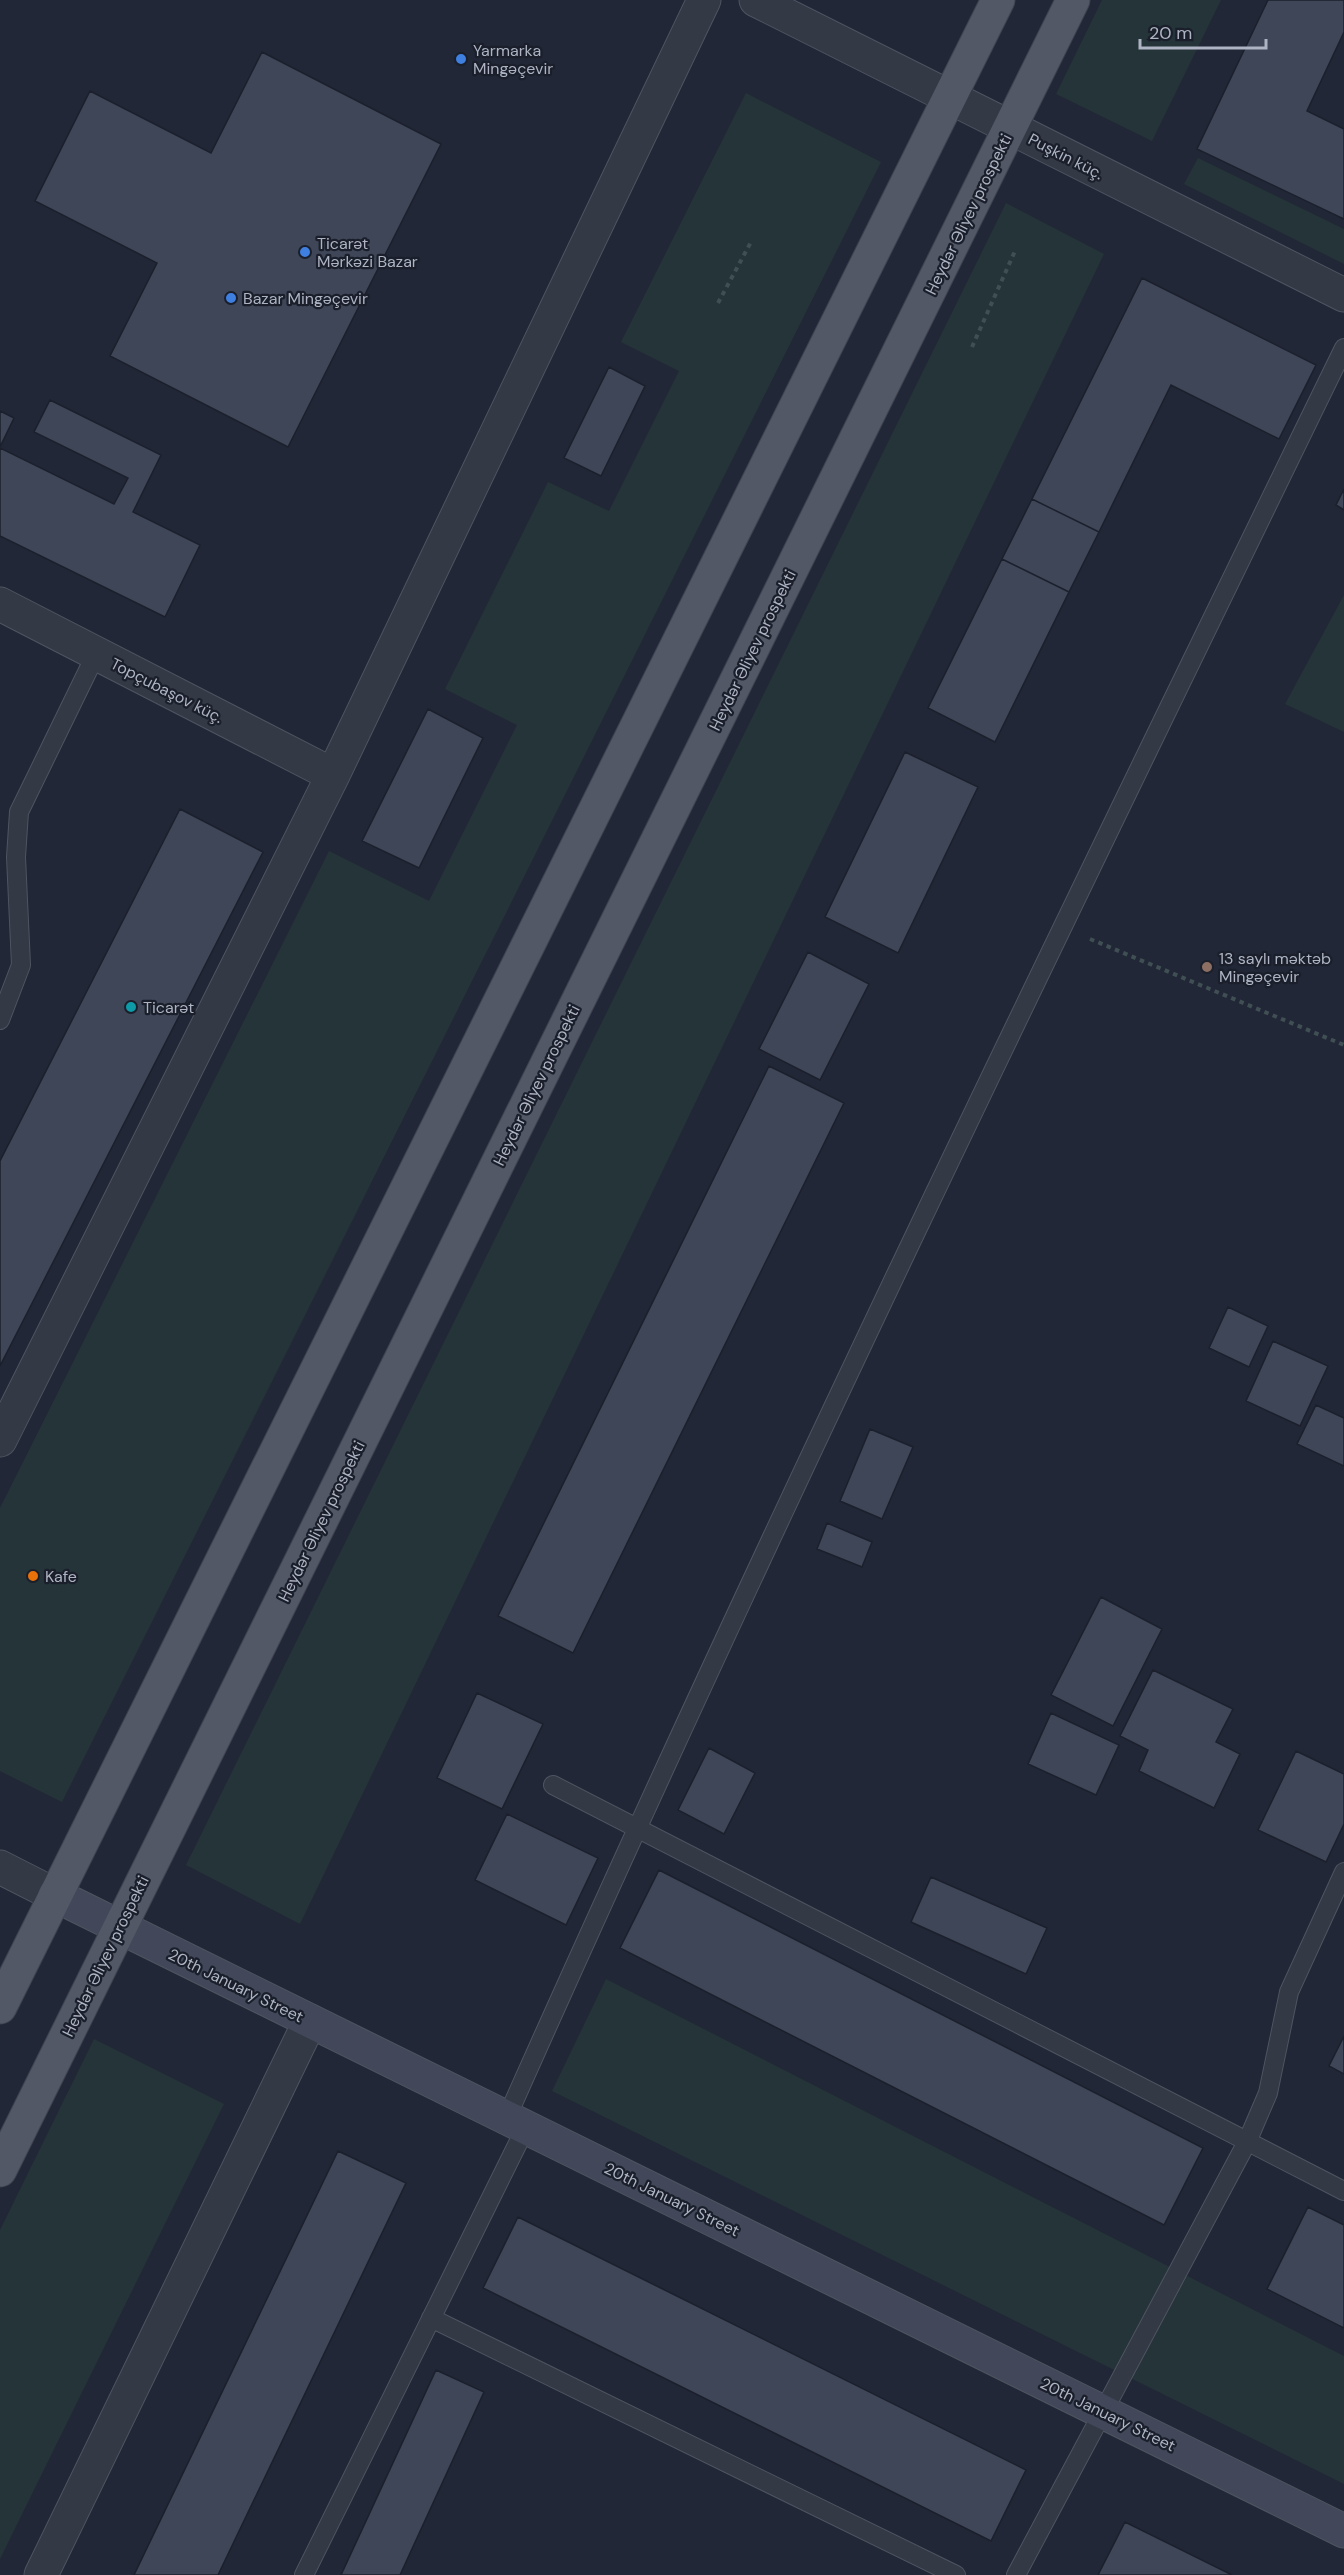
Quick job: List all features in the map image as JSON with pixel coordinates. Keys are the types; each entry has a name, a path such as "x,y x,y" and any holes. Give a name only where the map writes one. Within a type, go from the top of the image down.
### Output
{"main road":[{"path":"0,2007 998,0"},
{"name":"Heydər Əliyev prospekti","path":"0,2170 1073,0"},
{"name":"20th January Street","path":"55,1895 1344,2531"}],"street":[{"path":"0,1440 333,775 704,0"},
{"name":"Puşkin küç.","path":"756,0 1344,295"},
{"name":"Topçubaşov küç.","path":"0,604 333,775"},
{"name":"20th January Street","path":"0,1867 55,1895"},
{"path":"41,2575 310,2021"}],"lane":[{"path":"304,2575 431,2318 517,2122 636,1827 1061,928 1344,348"},
{"path":"0,1020 21,964 16,857 20,812 96,654"},
{"path":"553,1785 1344,2191"},
{"path":"1016,2575 1247,2142 1268,2093 1289,1992 1344,1872"},
{"path":"431,2318 956,2575"}],"path":[{"path":"718,303 751,242"},
{"path":"972,347 1015,251"},
{"path":"1061,928 1344,1045"}],"shaded area":[{"path":"1102,0 1221,0 1152,141 1056,94"},
{"path":"746,93 881,162 62,1802 0,1771 0,1508 329,851 429,901 517,725 445,689 548,482 609,511 679,371 621,342"},
{"path":"1198,158 1344,229 1344,264 1184,184"},
{"path":"1006,203 1104,254 300,1924 186,1865"},
{"path":"1344,595 1344,732 1285,704"},
{"path":"606,1979 1344,2356 1344,2484 552,2091"},
{"path":"94,2039 224,2104 0,2559 0,2230"}],"building":[{"path":"1268,0 1344,0 1344,32 1307,111 1344,129 1344,219 1197,149"},
{"path":"262,52 441,144 288,447 110,356 157,263 35,201 90,91 211,153"},
{"path":"1142,278 1316,365 1279,439 1171,385 1099,532 1032,499"},
{"path":"609,367 645,386 601,476 564,458"},
{"path":"50,400 161,455 133,512 200,545 165,617 0,536 0,448 114,504 128,478 34,432"},
{"path":"0,411 14,418 0,447"},
{"path":"1344,489 1344,510 1336,505"},
{"path":"1032,499 1099,532 1069,592 1002,559"},
{"path":"1002,559 1069,592 995,742 928,708"},
{"path":"428,709 483,738 419,868 362,841"},
{"path":"905,752 978,787 898,953 825,917"},
{"name":"Ticarət","path":"180,809 263,852 0,1366 0,1161"},
{"path":"808,952 869,984 820,1080 759,1049"},
{"path":"769,1066 844,1103 573,1653 498,1616"},
{"path":"1228,1307 1268,1326 1249,1367 1209,1348"},
{"path":"1273,1341 1328,1366 1300,1426 1246,1401"},
{"path":"1316,1405 1344,1418 1344,1466 1297,1444"},
{"path":"870,1429 913,1447 882,1519 840,1501"},
{"path":"827,1523 872,1542 862,1567 817,1549"},
{"path":"1101,1597 1162,1629 1113,1726 1051,1695"},
{"path":"1153,1670 1233,1709 1216,1742 1240,1754 1214,1808 1139,1771 1148,1750 1120,1736"},
{"path":"477,1693 543,1724 502,1809 437,1778"},
{"path":"1051,1713 1119,1745 1096,1795 1028,1764"},
{"path":"709,1748 755,1773 724,1834 678,1810"},
{"path":"1296,1751 1344,1774 1344,1824 1326,1862 1258,1830"},
{"path":"507,1814 598,1858 566,1925 475,1880"},
{"path":"659,1870 1203,2148 1164,2225 620,1948"},
{"path":"931,1877 1047,1928 1026,1974 911,1922"},
{"path":"1344,2036 1344,2074 1329,2066"},
{"path":"338,2151 406,2183 218,2575 134,2575"},
{"path":"1308,2207 1344,2225 1344,2328 1267,2289"},
{"path":"518,2217 1026,2470 991,2541 483,2288"},
{"path":"436,2370 484,2392 400,2575 341,2575"},
{"path":"1125,2522 1232,2575 1098,2575"}],"place":[{"name":"Yarmarka Mingəçevir","path":"461,59"},
{"name":"Ticarət Mərkəzi Bazar","path":"305,252"},
{"name":"Bazar Mingəçevir","path":"231,298"},
{"name":"13 saylı məktəb Mingəçevir","path":"1207,967"},
{"name":"Ticarət","path":"131,1007"},
{"name":"Kafe","path":"33,1576"}]}
